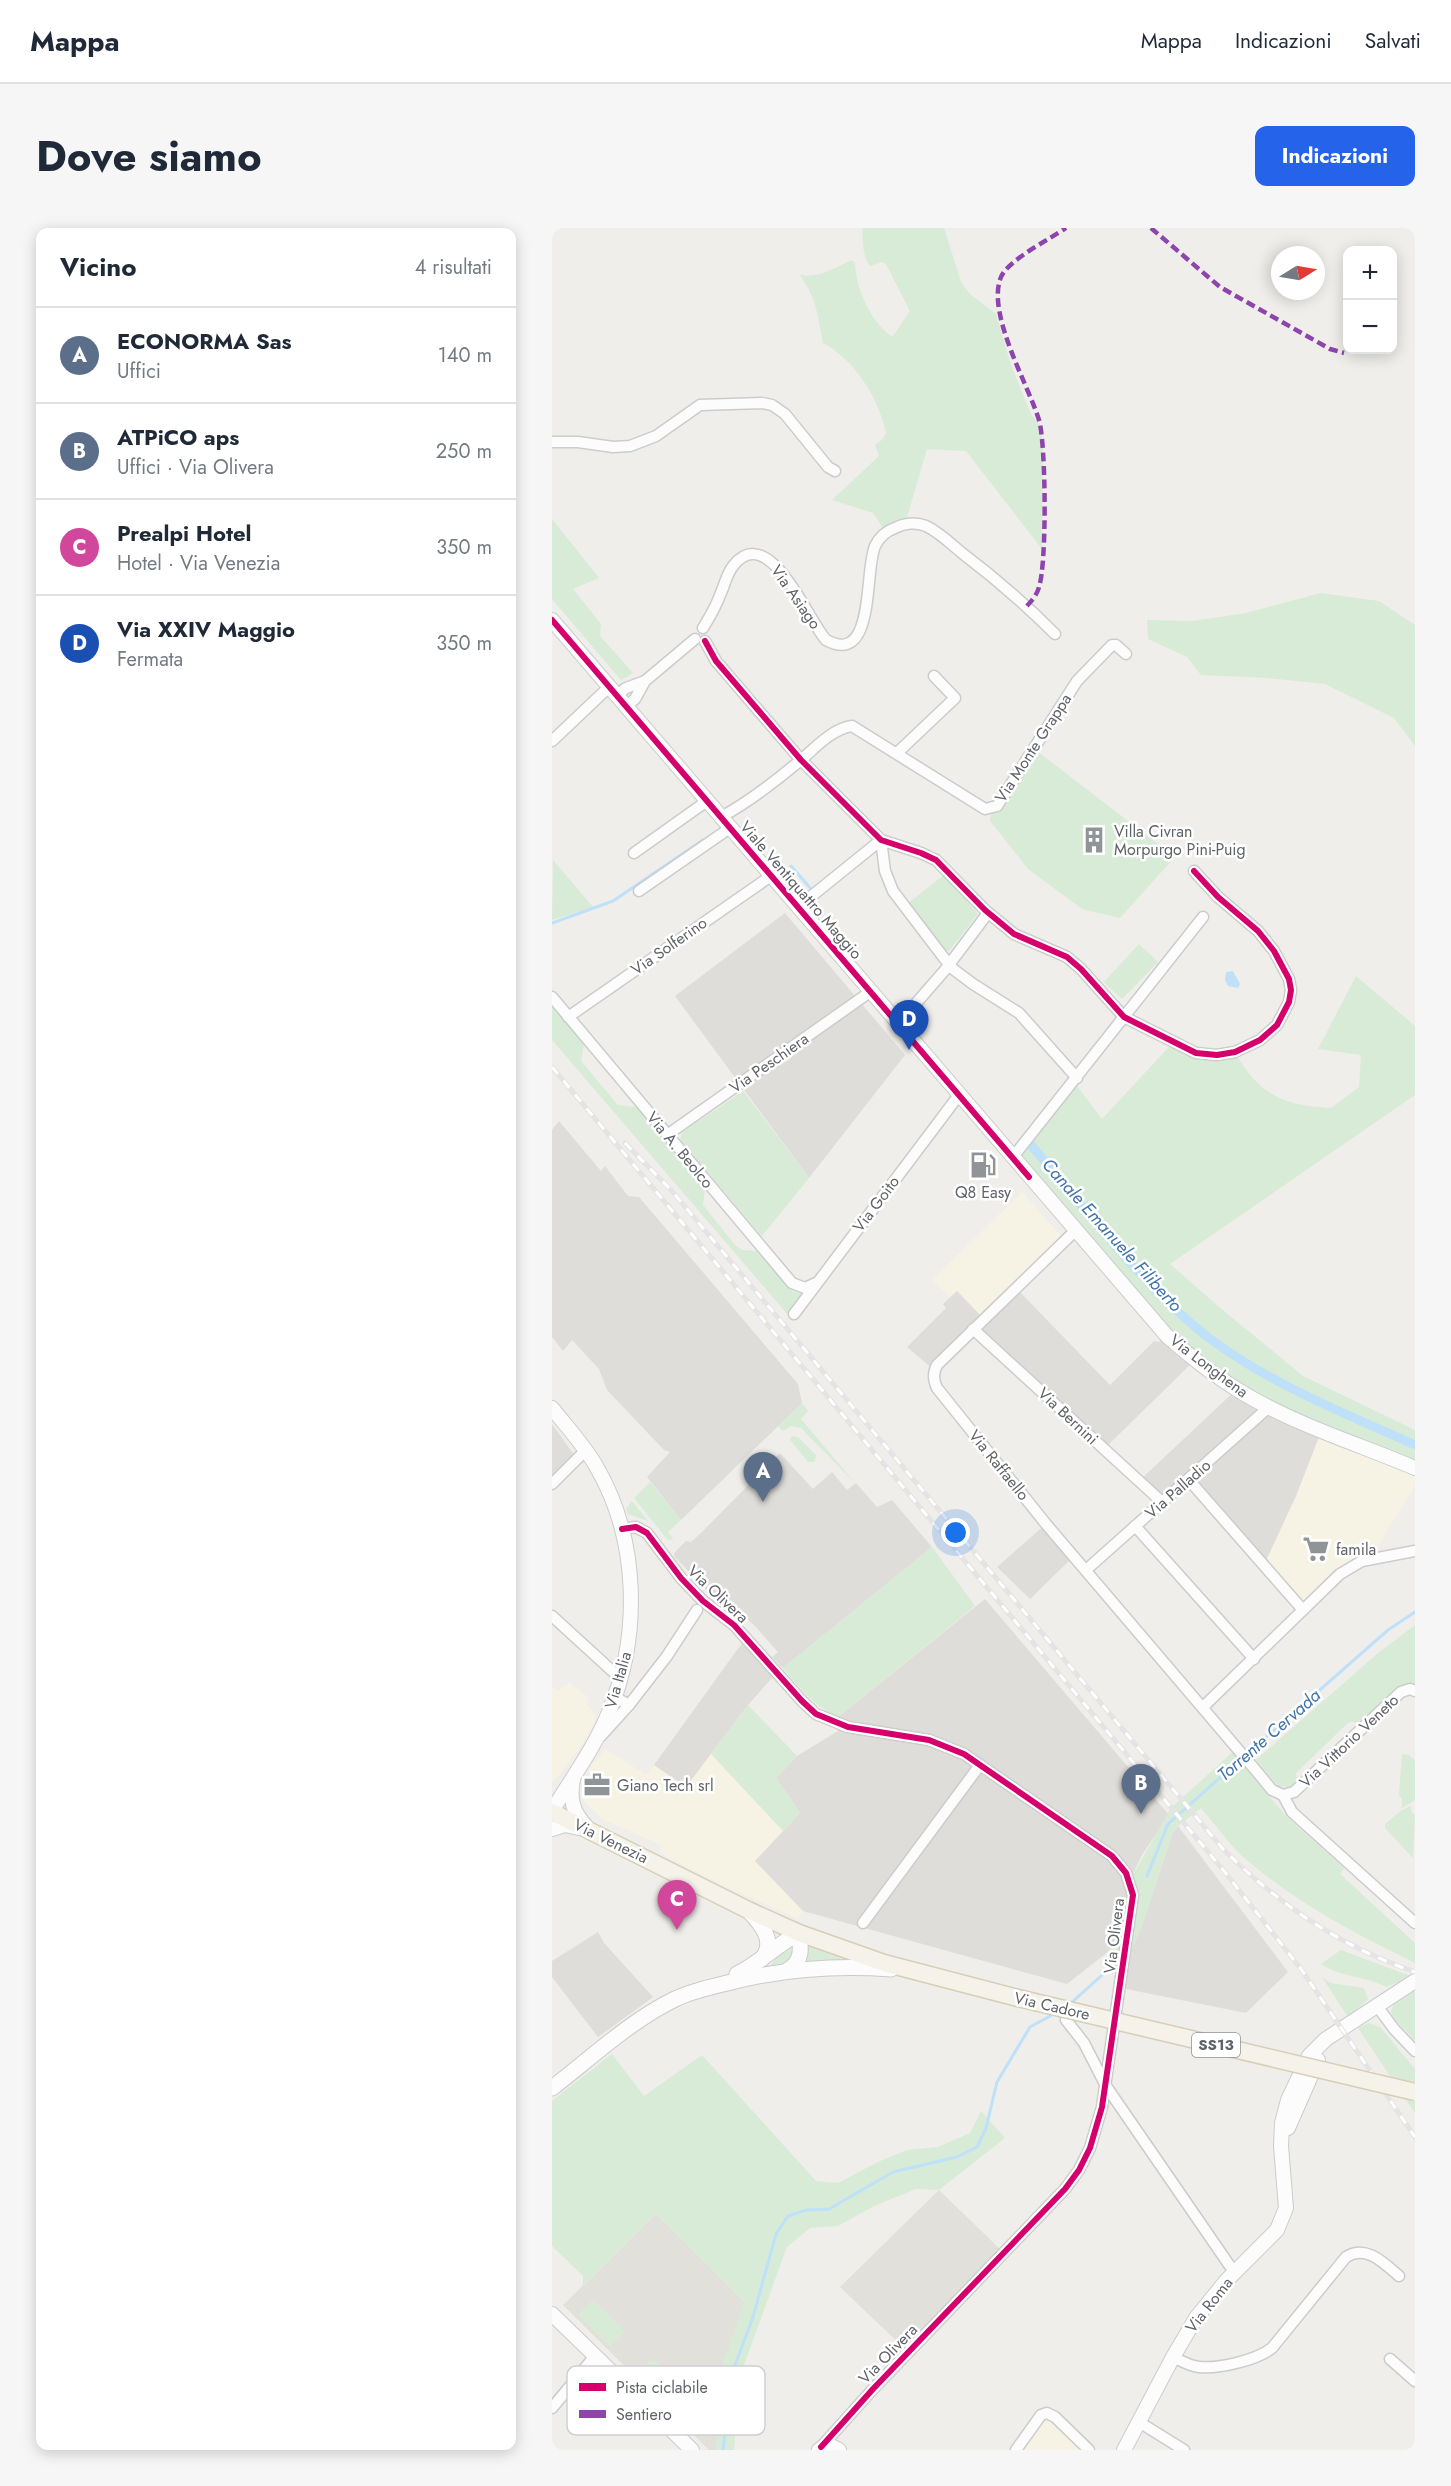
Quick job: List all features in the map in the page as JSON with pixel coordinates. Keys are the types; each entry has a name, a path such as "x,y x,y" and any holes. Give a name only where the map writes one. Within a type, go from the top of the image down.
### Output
{"main road":[{"name":"Via Venezia","path":"552,1811 748,1910 799,1933"},
{"path":"748,1910 761,1924 768,1940 768,1950 758,1963"},
{"path":"552,2088 644,2017 675,1999 758,1963 788,1938 799,1933 800,1956 794,1966 788,1970"},
{"name":"Via Cadore","path":"799,1933 907,1970 1415,2092"},
{"path":"701,1989 788,1970 834,1966 907,1970"}],"street":[{"path":"552,442 578,442 613,447 630,446 656,436 700,405 762,403 772,405 786,414 828,468 836,471"},
{"name":"Via Asiago","path":"700,640 708,634 703,628 721,595 726,576 732,566 746,556 757,555 775,564 826,640 837,644 851,642 856,639 863,624 875,547 886,532 895,527 915,523 938,533 993,576 1055,634"},
{"name":"Viale Ventiquattro Maggio","path":"552,620 1049,1200"},
{"path":"552,741 626,688 645,681 700,640 801,760 881,840 921,853 936,861 988,913 1022,940 1067,957 1081,969 1124,1017 1196,1053 1217,1055 1234,1052 1269,1034 1284,1013 1291,990 1289,979 1274,951 1258,931 1218,897 1194,871"},
{"name":"Via Monte Grappa","path":"721,817 834,734 843,728 852,726 985,809 992,809 997,806 1077,681 1112,645 1116,645 1126,654"},
{"path":"897,753 955,698 934,676"},
{"path":"634,853 707,801"},
{"path":"639,891 730,828"},
{"path":"798,907 881,840"},
{"path":"881,840 885,871 892,891 949,964 973,984 1019,1013 1077,1078"},
{"name":"Via Solferino","path":"568,1017 771,876"},
{"path":"898,1024 949,964 988,913"},
{"path":"1013,1157 1203,917"},
{"name":"Via Peschiera","path":"667,1135 870,992"},
{"name":"Via A. Beolco","path":"552,997 792,1283 805,1288 816,1283"},
{"name":"Via Goito","path":"794,1314 959,1095"},
{"name":"Via Longhena","path":"1049,1200 1167,1336 1211,1371 1269,1407 1415,1468"},
{"name":"Via Raffaello","path":"1075,1231 937,1365 934,1370 937,1388 1086,1570 1272,1790 1283,1795 1292,1812 1415,1923"},
{"name":"Via Bernini","path":"973,1329 1162,1502"},
{"name":"Via Palladio","path":"1086,1570 1269,1407"},
{"name":"Via Italia","path":"552,1408 585,1450 607,1489 622,1529 629,1578 631,1625 621,1679 615,1697 594,1743 552,1811"},
{"path":"552,1484 585,1450"},
{"path":"1189,1480 1303,1610"},
{"path":"1135,1526 1254,1659"},
{"name":"Via Olivera","path":"622,1529 636,1527 647,1533 681,1578 703,1601 734,1625 816,1714 848,1727 929,1740 964,1754 1112,1856 1130,1880 1133,1904 1106,2086 1098,2126 1079,2170 1065,2189 891,2370 819,2449"},
{"path":"1203,1707 1351,1566 1377,1557 1415,1551"},
{"path":"594,1743 629,1705 667,1656 697,1610"},
{"path":"552,1616 621,1679"},
{"name":"Via Vittorio Veneto","path":"1283,1795 1294,1792 1401,1692 1410,1689 1415,1691"},
{"path":"615,1697 629,1705"},
{"path":"862,1923 980,1765"},
{"name":"Via Italia","path":"552,1790 564,1784 575,1773"},
{"name":"Via Italia","path":"575,1773 571,1790 573,1808 578,1818 593,1833"},
{"path":"552,1829 565,1826 593,1833"},
{"name":"Via Roma","path":"1124,2450 1196,2318 1234,2272 1277,2230 1286,2208 1283,2166 1289,2124 1321,2053 1334,2034 1415,1981"},
{"path":"1377,2006 1394,2029 1415,2051"},
{"path":"1066,2020 1084,2043 1106,2086 1234,2272"},
{"path":"1173,2357 1203,2367 1250,2360 1264,2354 1272,2348 1346,2258 1353,2253 1358,2252 1375,2257 1399,2276"},
{"path":"552,2314 605,2366"},
{"path":"587,2366 595,2356"},
{"path":"1390,2359 1415,2381"},
{"path":"552,2409 567,2391"},
{"path":"1016,2450 1041,2415 1047,2413 1055,2417 1089,2450"},
{"path":"1139,2422 1184,2450"},
{"path":"819,2449 827,2444 838,2449 840,2427"},
{"path":"677,2435 692,2450"}],"shaded area":[{"path":"785,913 905,1055 809,1178 675,996"},
{"path":"559,1121 601,1171 605,1166 628,1196 639,1197 798,1384 802,1403 681,1520 647,1477 670,1452 664,1450 607,1390 599,1369 572,1340 563,1351 552,1337 552,1130"},
{"path":"1022,1192 1062,1237 980,1316 958,1291 950,1297 932,1280"},
{"path":"1016,1288 1110,1385 1154,1341 1159,1342 1167,1336 1195,1360 1104,1449 974,1329 934,1370 907,1347 946,1308 943,1304 957,1291 984,1319"},
{"path":"1237,1389 1322,1429 1296,1496 1264,1565 1189,1480 1162,1502 1139,1481"},
{"path":"552,1424 577,1459 552,1484"},
{"path":"1322,1429 1415,1468 1415,1485 1370,1559 1362,1561 1303,1610 1264,1565 1296,1496"},
{"path":"780,1453 813,1489 832,1472 847,1490 856,1483 877,1507 892,1500 932,1547 783,1668 772,1657 778,1652 755,1626 719,1595 715,1599 674,1556 686,1541 691,1542 701,1533"},
{"path":"1046,1524 1074,1556 1030,1599 997,1567"},
{"path":"985,1599 1169,1815 1142,1855 1130,1880 1133,1904 1109,1951 1067,1984 803,1911 755,1861 800,1813 776,1778 797,1756 838,1731 838,1717"},
{"path":"742,1643 773,1677 748,1705 686,1787 654,1765"},
{"path":"569,1683 587,1696 587,1705 596,1716 581,1746 552,1782 552,1686 558,1691"},
{"path":"606,1749 646,1775 654,1765 686,1787 711,1754 783,1831 755,1861 803,1911 797,1918 727,1887 662,1854 660,1850 662,1845 604,1820 584,1801 581,1795 590,1773 588,1769"},
{"path":"1178,1826 1288,1972 1246,2013 1121,1988 1125,1963 1142,1926 1172,1835"},
{"path":"598,1932 604,1943 653,1997 598,2037 552,1977 552,1961"},
{"path":"939,2190 1004,2253 905,2349 840,2287"},
{"path":"656,2214 745,2302 723,2366 624,2366 563,2305"},
{"path":"1047,2418 1052,2421 1083,2450 1023,2450"},
{"path":"694,2435 717,2435 716,2450 709,2450"}],"green space":[{"path":"862,228 944,228 961,282 970,294 996,314 1011,365 1031,414 1040,425 1043,444 1042,549 966,451 927,449 905,524 886,532 873,513 832,500 879,456 875,445 883,439 886,433 878,407 864,382 845,359 823,343 813,299 799,274 819,274 852,260 855,263 861,293 871,313 883,329 893,336 910,311 886,264 882,262 870,266 867,262 863,248"},
{"path":"552,519 599,578 573,589 601,624 600,636 633,673 621,680 552,599"},
{"path":"1321,593 1379,601 1415,625 1415,746 1394,718 1325,684 1201,675 1187,657 1148,639 1147,620 1193,621 1246,613"},
{"path":"1033,748 1175,857 1120,918 1082,909 1028,869 990,821 992,809"},
{"path":"553,860 593,907 552,920"},
{"path":"944,875 978,914 949,951 944,950 907,904"},
{"path":"1139,944 1158,962 1122,999 1104,982"},
{"path":"1356,976 1415,1026 1415,1095 1170,1264 1303,1376 1415,1430 1415,1468 1284,1415 1195,1360 1013,1157 1075,1087 1077,1086 1102,1119 1167,1049 1176,1044 1196,1053 1235,1052 1253,1078 1274,1095 1299,1104 1331,1108 1359,1087 1361,1055 1318,1049"},
{"path":"552,1004 584,1043 581,1061 618,1105 637,1107 705,1187 703,1205 736,1246 743,1250 757,1251 792,1291 804,1294 789,1316 552,1040"},
{"path":"743,1091 809,1178 762,1236 680,1138 683,1132"},
{"path":"802,1403 808,1411 801,1419 855,1483 801,1428 791,1426 783,1431 778,1426"},
{"path":"792,1436 798,1437 816,1455 815,1462 808,1462 790,1440"},
{"path":"650,1482 681,1520 668,1532 673,1538 671,1540 667,1539 634,1498"},
{"path":"632,1501 648,1521 628,1514 626,1509"},
{"path":"932,1547 975,1606 838,1717 829,1713 808,1696 783,1668"},
{"path":"1415,1625 1415,1686 1403,1685 1361,1723 1349,1722 1295,1774 1299,1779 1290,1787 1278,1786 1256,1760 1378,1653"},
{"path":"748,1705 797,1756 776,1778 800,1813 783,1831 711,1754"},
{"path":"1237,1748 1251,1765 1246,1769 1286,1816 1344,1868 1340,1874 1415,1943 1415,1963 1347,1928 1283,1889 1243,1857 1201,1808 1178,1826 1172,1835 1142,1926 1125,1963 1121,1988 1109,1951 1133,1904 1130,1880 1171,1808"},
{"path":"1402,1754 1409,1755 1415,1761 1415,1800 1402,1808 1402,1799 1399,1795"},
{"path":"1411,1806 1411,1811 1415,1815 1413,1858 1385,1828 1385,1824 1402,1810"},
{"path":"795,1941 791,1964 772,1967 771,1965 783,1947"},
{"path":"806,1945 845,1960 846,1961 803,1964"},
{"path":"1341,1950 1413,1977 1386,1987 1336,1972 1321,1964"},
{"path":"1322,1977 1330,1983 1364,1988 1368,1999 1348,2017"},
{"path":"1415,1989 1415,2040 1396,2021 1391,2012 1394,2002"},
{"path":"1369,2023 1380,2027 1415,2069 1415,2113 1358,2028"},
{"path":"612,2054 644,2096 702,2055 816,2181 838,2183 907,2150 938,2147 970,2133 981,2111 1005,2138 939,2190 916,2189 874,2206 838,2226 810,2228 787,2247 744,2366 723,2366 744,2301 656,2214 583,2285 583,2276 552,2246 552,2101"},
{"path":"593,2300 625,2331 610,2346 578,2315"},
{"path":"653,2358 661,2366 644,2366"},
{"path":"717,2435 735,2435 734,2450 716,2450"}],"water":[{"path":"1233,971 1240,984 1238,988 1228,986 1225,980 1226,972"}],"waterway":[{"name":"Canale Emanuele Filiberto","path":"552,923 613,901 703,840"},
{"name":"Canale Emanuele Filiberto","path":"791,866 812,890"},
{"name":"Canale Emanuele Filiberto","path":"1030,1144 1138,1271 1185,1318 1209,1338 1283,1384 1415,1445"},
{"name":"Torrente Cervada","path":"1247,1754 1388,1630 1415,1612"},
{"name":"Torrente Cervada","path":"1147,1876 1168,1824 1242,1758"},
{"name":"Torrente Cervada","path":"1070,2004 1111,1967"},
{"name":"Torrente Cervada","path":"735,2366 753,2317 776,2234 788,2216 806,2210 829,2209 893,2172 957,2157 977,2147 986,2128 997,2082 1030,2027 1054,2014"},
{"name":"Torrente Cervada","path":"723,2450 725,2435"}],"railway":[{"path":"552,1067 1224,1871 1301,1969 1415,2137"},
{"path":"625,1143 671,1190 1223,1849 1266,1888 1312,1922 1362,1950 1415,1972"}],"marked path":[{"path":"1027,606 1038,590 1042,574 1043,453 1039,420 1010,348 999,309 998,292 1005,270 1030,250 1066,228"},
{"path":"1151,228 1220,287 1330,349 1343,353"}],"cycle path":[{"path":"552,620 1029,1177"},
{"path":"705,641 716,661 801,760 881,840 936,860 985,910 1014,934 1067,957 1081,969 1124,1017 1196,1053 1217,1055 1235,1052 1260,1040 1277,1025 1289,1002 1291,990 1289,979 1274,951 1258,931 1218,897 1194,871"},
{"path":"622,1529 636,1527 647,1533 681,1578 703,1601 734,1625 816,1714 848,1727 929,1740 964,1754 1112,1856 1126,1873 1133,1895 1102,2107 1090,2148 1079,2170 1065,2189 873,2389 821,2447"}],"place":[{"name":"Villa Civran Morpurgo Pini-Puig","path":"1094,840"},
{"name":"Via XXIV Maggio","path":"909,1050"},
{"name":"Q8 Easy","path":"983,1165"},
{"name":"ECONORMA Sas","path":"763,1502"},
{"name":"famila","path":"1316,1549"},
{"name":"Giano Tech srl","path":"597,1785"},
{"name":"ATPiCO aps","path":"1141,1814"},
{"name":"Prealpi Hotel","path":"677,1930"}]}
